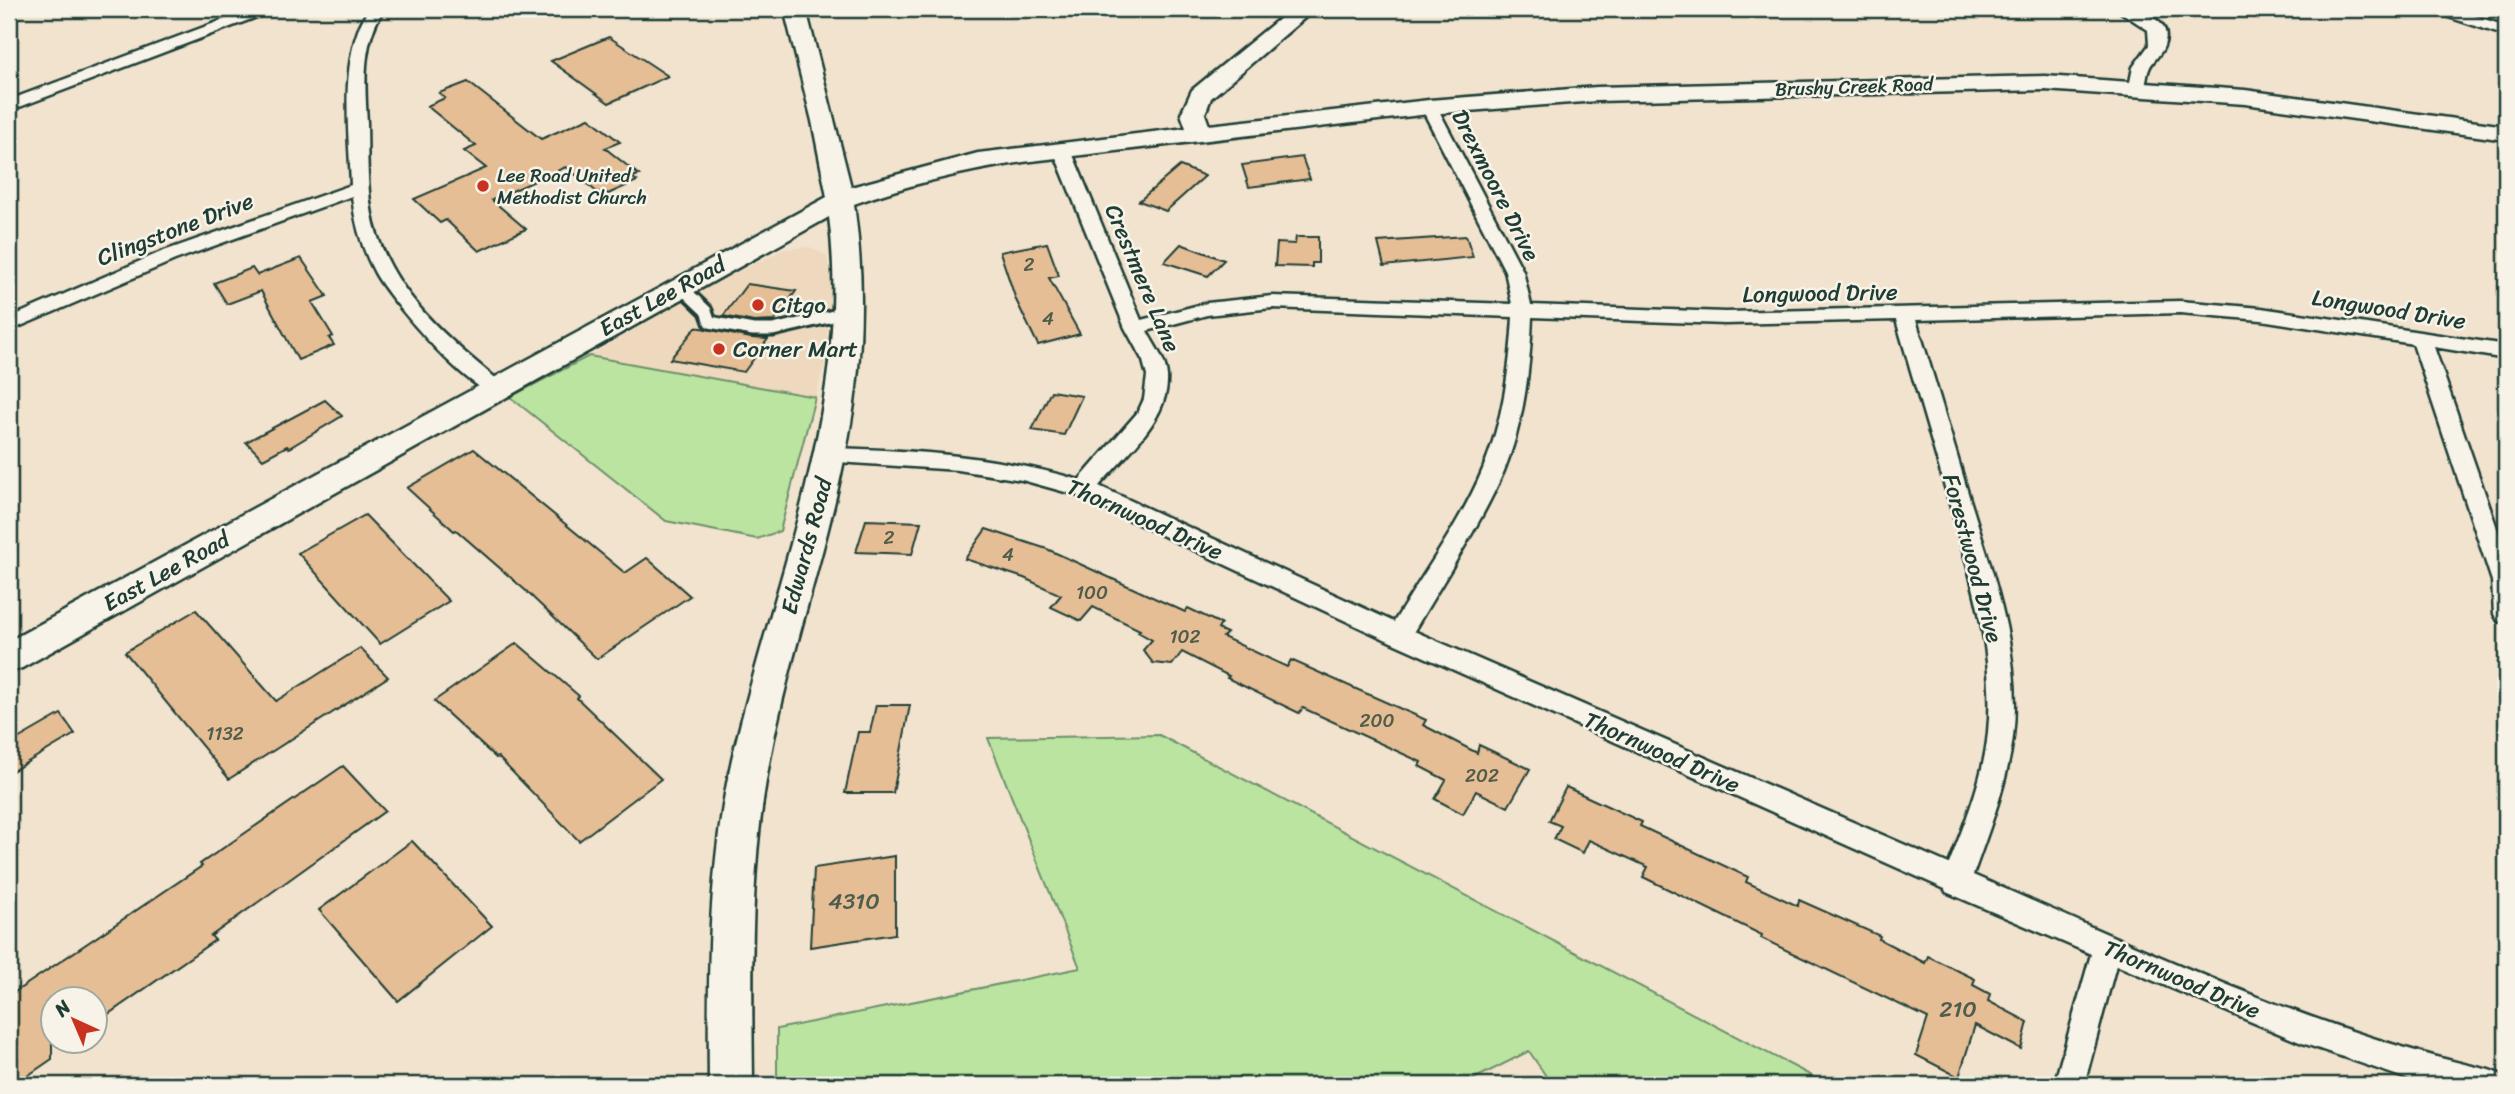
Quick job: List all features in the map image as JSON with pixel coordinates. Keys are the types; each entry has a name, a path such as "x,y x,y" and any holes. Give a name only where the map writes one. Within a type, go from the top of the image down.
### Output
{"street":[{"path":"9,106 265,9"},
{"path":"376,9 360,40 356,83 365,223 374,250 406,305 448,350 496,388"},
{"name":"Edwards Road","path":"732,1085 730,937 735,848 751,761 830,456 847,313 842,199 794,9"},
{"path":"1200,134 1193,114 1200,95 1304,9"},
{"path":"2123,9 2147,20 2156,29 2157,45 2141,67 2137,87"},
{"path":"2438,9 2506,31"},
{"name":"Brushy Creek Road","path":"1200,134 1429,107 1597,94 1947,83 2137,87 2245,97 2506,133"},
{"name":"Drexmoore Drive","path":"1399,635 1476,505 1493,470 1517,395 1523,312 1514,271 1429,107"},
{"name":"East Lee Road","path":"9,658 842,199 876,187 978,161 1200,134"},
{"name":"Crestmere Lane","path":"1062,150 1135,328 1153,361 1157,376 1154,399 1147,415 1084,489"},
{"name":"Clingstone Drive","path":"9,325 167,256 362,187"},
{"name":"Longwood Drive","path":"1135,328 1207,309 1272,302 1725,318 1905,316 2104,306 2180,307 2261,314 2506,352"},
{"name":"Forestwood Drive","path":"1905,316 1986,590 2001,669 2002,715 1996,762 1986,800 1956,883"},
{"path":"2421,338 2504,581 2506,614"},
{"name":"Thornwood Drive","path":"830,456 898,457 978,464 1030,474 1084,489 1399,635 1956,883 2311,1032 2383,1057 2489,1085"},
{"path":"2069,1085 2107,947"}],"lane":[{"path":"680,286 706,311 710,322 753,330 773,330 847,313"}],"shaded area":[{"path":"810,247 827,256 831,287 825,363 815,397 589,356 710,286 784,249"}],"green space":[{"path":"589,356 815,397 780,531 757,539 666,521 510,397"},
{"path":"1159,735 1829,1085 1552,1085 1529,1051 1462,1085 777,1085 777,1029 1080,968 988,738"}],"building":[{"path":"609,37 668,76 609,103 551,61"},
{"name":"Lee Road United Methodist Church","path":"468,82 541,139 589,118 620,142 605,148 639,175 632,177 637,181 608,194 604,191 598,193 566,167 492,200 526,229 479,251 446,220 440,223 414,199 486,168 464,151 476,146 427,106 445,98 439,93"},
{"path":"1302,157 1310,179 1249,187 1242,165"},
{"path":"1180,166 1205,176 1166,211 1139,201"},
{"path":"1466,236 1473,257 1384,266 1378,242"},
{"path":"1296,237 1318,237 1318,263 1312,263 1312,267 1275,266 1277,243 1295,244"},
{"path":"1047,243 1059,276 1049,278 1080,334 1038,345 1016,300 1000,252"},
{"path":"1181,244 1224,260 1208,276 1164,262"},
{"path":"301,258 327,296 312,302 333,336 329,338 334,345 298,360 261,291 227,304 214,283 252,268 257,275"},
{"name":"Citgo","path":"747,284 796,291 774,321 754,322 723,316"},
{"name":"Corner Mart","path":"696,327 768,339 744,372 670,359"},
{"path":"1051,391 1082,396 1064,435 1032,430"},
{"path":"325,400 342,416 289,448 287,446 263,459 246,442"},
{"path":"474,449 625,573 647,558 690,596 597,659 525,590 407,488"},
{"path":"365,515 449,601 380,644 298,553"},
{"path":"866,520 921,522 912,554 856,552"},
{"path":"986,529 1047,549 1185,612 1188,608 1221,624 1218,629 1227,633 1223,637 1287,667 1291,660 1426,720 1423,725 1477,753 1479,745 1530,769 1508,807 1476,791 1463,814 1435,799 1446,780 1419,766 1421,762 1303,708 1299,713 1227,678 1229,676 1182,652 1172,665 1153,663 1143,650 1152,640 1138,632 1140,630 1093,607 1081,621 1051,607 1061,595 1024,578 965,559"},
{"path":"196,610 276,701 360,648 388,677 229,779 125,652"},
{"path":"517,643 579,696 577,698 661,779 579,841 498,757 434,701"},
{"path":"876,705 910,705 893,793 845,793 858,732 870,732"},
{"path":"61,714 75,734 9,773 9,744"},
{"path":"343,766 385,811 211,936 215,940 108,1014 108,986 38,986 38,1056 52,1056 52,1059 14,1085 9,1085 9,996 202,866 200,864"},
{"path":"1566,787 1642,822 1640,826 1748,877 1746,882 1798,906 1799,900 1880,936 1879,939 1925,963 1928,956 1975,979 1973,985 1990,994 1988,1001 2028,1022 2021,1049 1975,1025 1959,1077 1916,1055 1928,1018 1761,938 1762,935 1643,877 1648,867 1589,840 1583,853 1554,839 1561,826 1549,821"},
{"path":"412,841 492,926 398,1001 319,910"},
{"path":"895,856 895,934 810,947 814,868"}],"place":[{"name":"Lee Road United Methodist Church","path":"483,186"},
{"name":"Citgo","path":"758,305"},
{"name":"Corner Mart","path":"719,349"}]}
